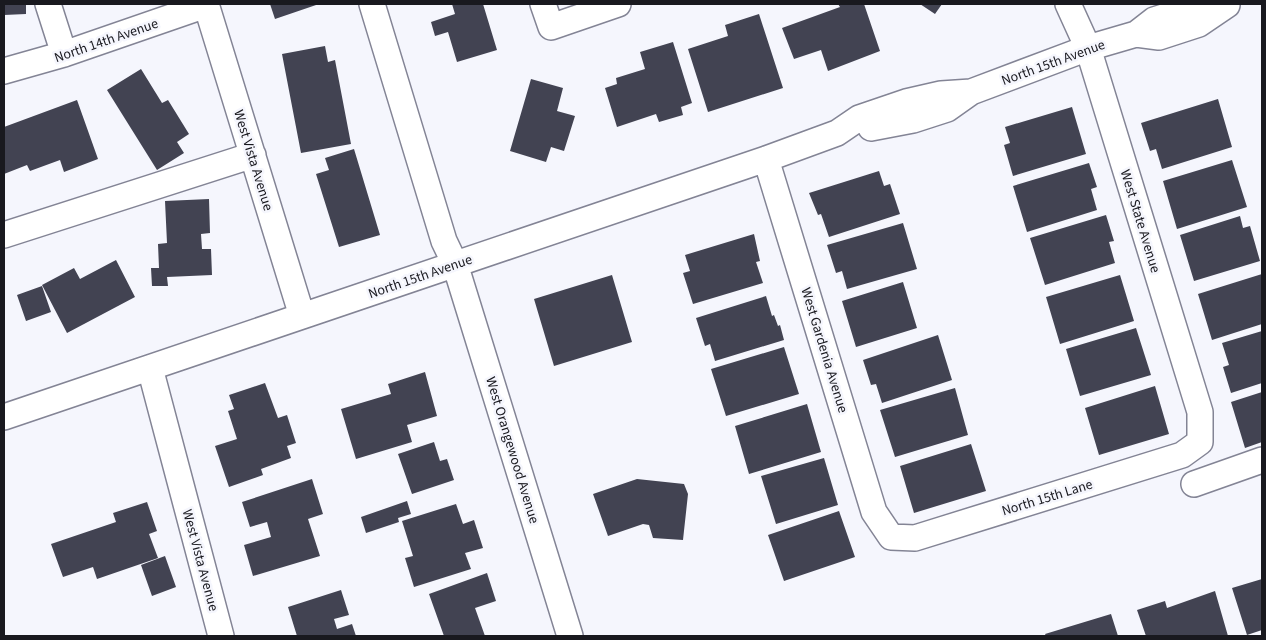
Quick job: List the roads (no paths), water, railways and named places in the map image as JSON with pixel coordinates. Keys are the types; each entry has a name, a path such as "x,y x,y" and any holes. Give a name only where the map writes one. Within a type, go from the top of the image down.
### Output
{"street":[{"path":"48,4 64,54"},
{"name":"West Orangewood Avenue","path":"372,4 444,241 455,264 570,636"},
{"path":"547,15 618,4"},
{"name":"West State Avenue","path":"1068,4 1088,48 1200,412 1200,442"},
{"name":"North 14th Avenue","path":"4,71 64,54 206,5"},
{"name":"West Vista Avenue","path":"206,5 302,316"},
{"name":"North 15th Avenue","path":"4,417 766,159 837,133 859,118 906,102 941,94 971,92 1088,48 1136,34 1154,20 1196,6 1229,5"},
{"path":"4,235 253,155"},
{"name":"West Gardenia Avenue","path":"766,159 874,512 891,537"},
{"name":"West Vista Avenue","path":"150,368 221,636"},
{"name":"North 15th Lane","path":"891,537 915,538 1182,455 1200,442"},
{"path":"1194,484 1262,460"}]}
